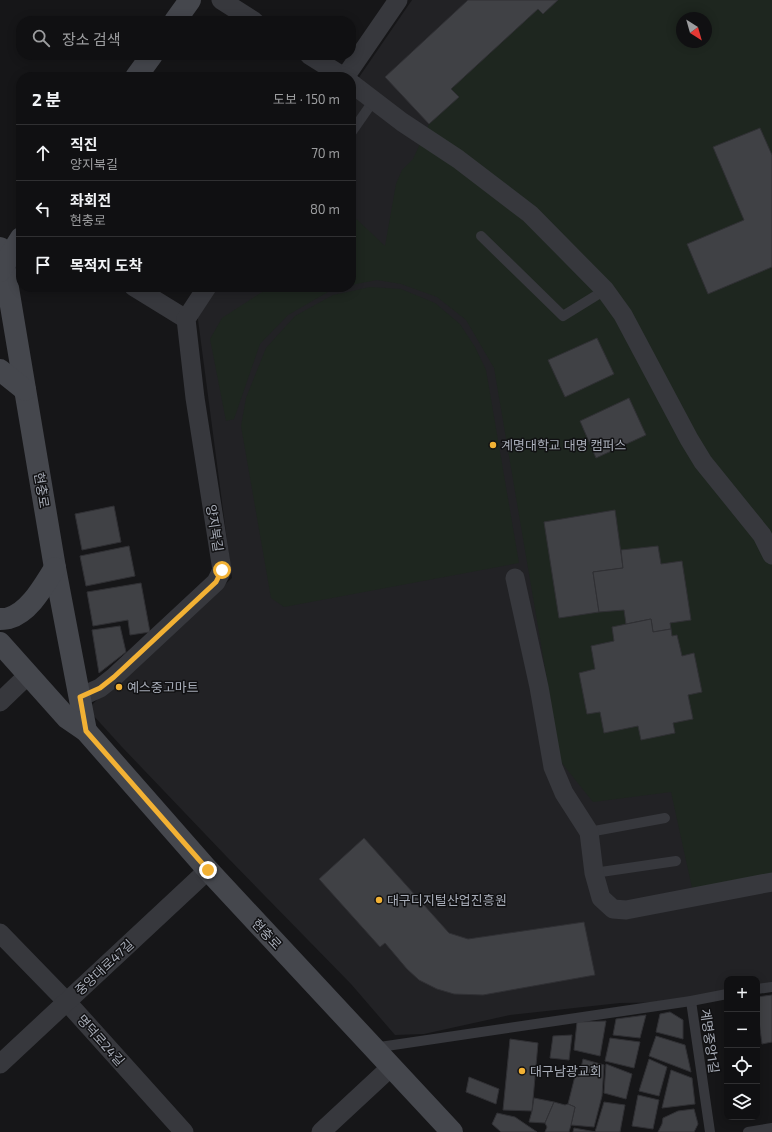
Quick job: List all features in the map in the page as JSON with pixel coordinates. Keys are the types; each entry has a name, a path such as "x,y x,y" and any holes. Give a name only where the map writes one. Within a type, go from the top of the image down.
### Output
{"main road":[{"path":"179,16 190,0"},
{"path":"140,72 148,60"},
{"path":"1,261 16,244"},
{"name":"현충로","path":"1,261 26,390 55,568 86,731"},
{"path":"0,370 26,390"},
{"path":"0,619 10,618 25,610 40,593 55,568"},
{"name":"현충로","path":"0,643 68,718 86,731 208,870 452,1132"}],"street":[{"path":"221,0 246,16"},
{"path":"356,60 398,0"},
{"path":"317,60 336,72"},
{"path":"348,72 356,60"},
{"path":"356,87 402,122 458,160 530,214 605,290 623,315 689,439 703,462 762,535 772,555"},
{"path":"142,292 186,319 204,292"},
{"name":"양지북길","path":"80,697 100,688 114,677 216,582 222,570 195,398 186,319"},
{"path":"515,578 539,687 554,767 564,793 589,832 594,873 600,898 613,908 626,910 772,882"},
{"path":"0,702 28,675"},
{"name":"중앙대로47길","path":"0,1064 208,870"},
{"name":"명덕로24길","path":"0,933 67,1002 184,1132"},
{"path":"321,1132 391,1067"}],"lane":[{"path":"356,125 374,100"},
{"path":"482,236 563,316 605,290"},
{"path":"589,832 665,818"},
{"path":"594,873 676,861"},
{"path":"760,988 772,986"},
{"path":"373,1048 691,1001 724,995"},
{"name":"계명중앙1길","path":"691,1001 710,1132"},
{"path":"748,1132 772,1128"}],"shaded area":[{"name":"계명대학교 대명 캠퍼스","path":"412,0 772,0 772,985 760,987 760,976 724,976 724,995 685,1002 620,1003 510,1015 424,1034 395,1035 351,984 227,857 92,714 91,706 113,683 190,617 232,578 197,312 211,292 356,292 356,82"},
{"path":"558,0 772,0 772,882 694,897 671,792 593,802 561,762 494,368 466,320 437,297 401,284 377,280 356,284 356,219 385,246 396,184 402,170 413,159 429,124 458,97 451,89 538,9 543,14"},
{"path":"370,287 401,289 435,303 460,324 475,347 486,370 519,563 284,607 271,598 241,426 246,398 266,348 295,316 333,295 356,292 356,290"},
{"path":"262,292 328,292 288,315 260,344 234,419 226,421 210,339 222,318"}],"building":[{"path":"468,0 558,0 543,14 538,9 451,89 459,97 429,124 385,77"},
{"path":"760,128 772,155 772,267 708,294 687,244 744,220 713,147"},
{"path":"597,338 614,374 565,397 548,360"},
{"path":"629,398 646,435 596,458 580,421"},
{"path":"114,506 121,542 82,550 75,514"},
{"path":"615,510 623,568 593,572 599,612 559,618 544,522"},
{"path":"129,546 135,576 86,586 80,556"},
{"path":"658,546 661,564 682,561 691,620 670,623 671,629 653,632 651,619 626,624 624,610 599,612 593,572 623,568 621,550"},
{"path":"141,583 150,632 130,635 128,620 93,626 87,592"},
{"path":"651,619 653,632 671,629 672,636 677,635 682,656 694,653 702,692 688,695 693,719 673,723 675,733 641,740 638,726 604,733 600,712 587,714 579,673 595,669 591,646 614,641 612,627"},
{"path":"120,626 126,652 99,673 92,630"},
{"name":"대구디지털산업진흥원","path":"364,838 449,933 468,939 584,922 595,975 483,995 454,994 437,989 419,980 407,969 385,943 380,947 319,879"},
{"path":"772,995 772,1042 762,1044 760,1029 760,997"},
{"path":"670,1012 683,1020 683,1039 656,1032 660,1014"},
{"path":"646,1015 640,1038 613,1035 616,1019"},
{"path":"606,1021 600,1056 574,1050 577,1022"},
{"path":"572,1035 569,1060 550,1058 553,1036"},
{"path":"656,1036 685,1045 691,1072 649,1056"},
{"path":"610,1038 640,1042 634,1068 605,1061"},
{"name":"대구남광교회","path":"510,1039 538,1043 532,1111 503,1110"},
{"path":"583,1059 604,1065 602,1096 594,1127 571,1125 575,1107 568,1104 575,1076 579,1077"},
{"path":"649,1059 667,1067 659,1096 639,1091"},
{"path":"606,1064 632,1074 626,1099 604,1093"},
{"path":"671,1070 692,1078 695,1104 662,1108"},
{"path":"469,1077 499,1089 496,1104 466,1092"},
{"path":"638,1095 659,1100 653,1129 632,1126"},
{"path":"534,1098 554,1102 545,1123 529,1122"},
{"path":"554,1102 565,1105 568,1104 575,1107 569,1132 545,1132 547,1127 545,1123"},
{"path":"604,1102 625,1105 620,1132 595,1132"},
{"path":"694,1109 698,1124 694,1132 658,1132 663,1118 678,1111"},
{"path":"497,1113 515,1117 537,1132 501,1132 492,1124"},
{"path":"574,1128 596,1132 573,1132"}],"place":[{"name":"계명대학교 대명 캠퍼스","path":"493,445"},
{"name":"예스중고마트","path":"119,687"},
{"name":"대구디지털산업진흥원","path":"379,900"},
{"name":"대구남광교회","path":"522,1071"}],"route":[{"path":"208,870 86,731 80,697 100,688 114,677 216,582 222,570"}]}
